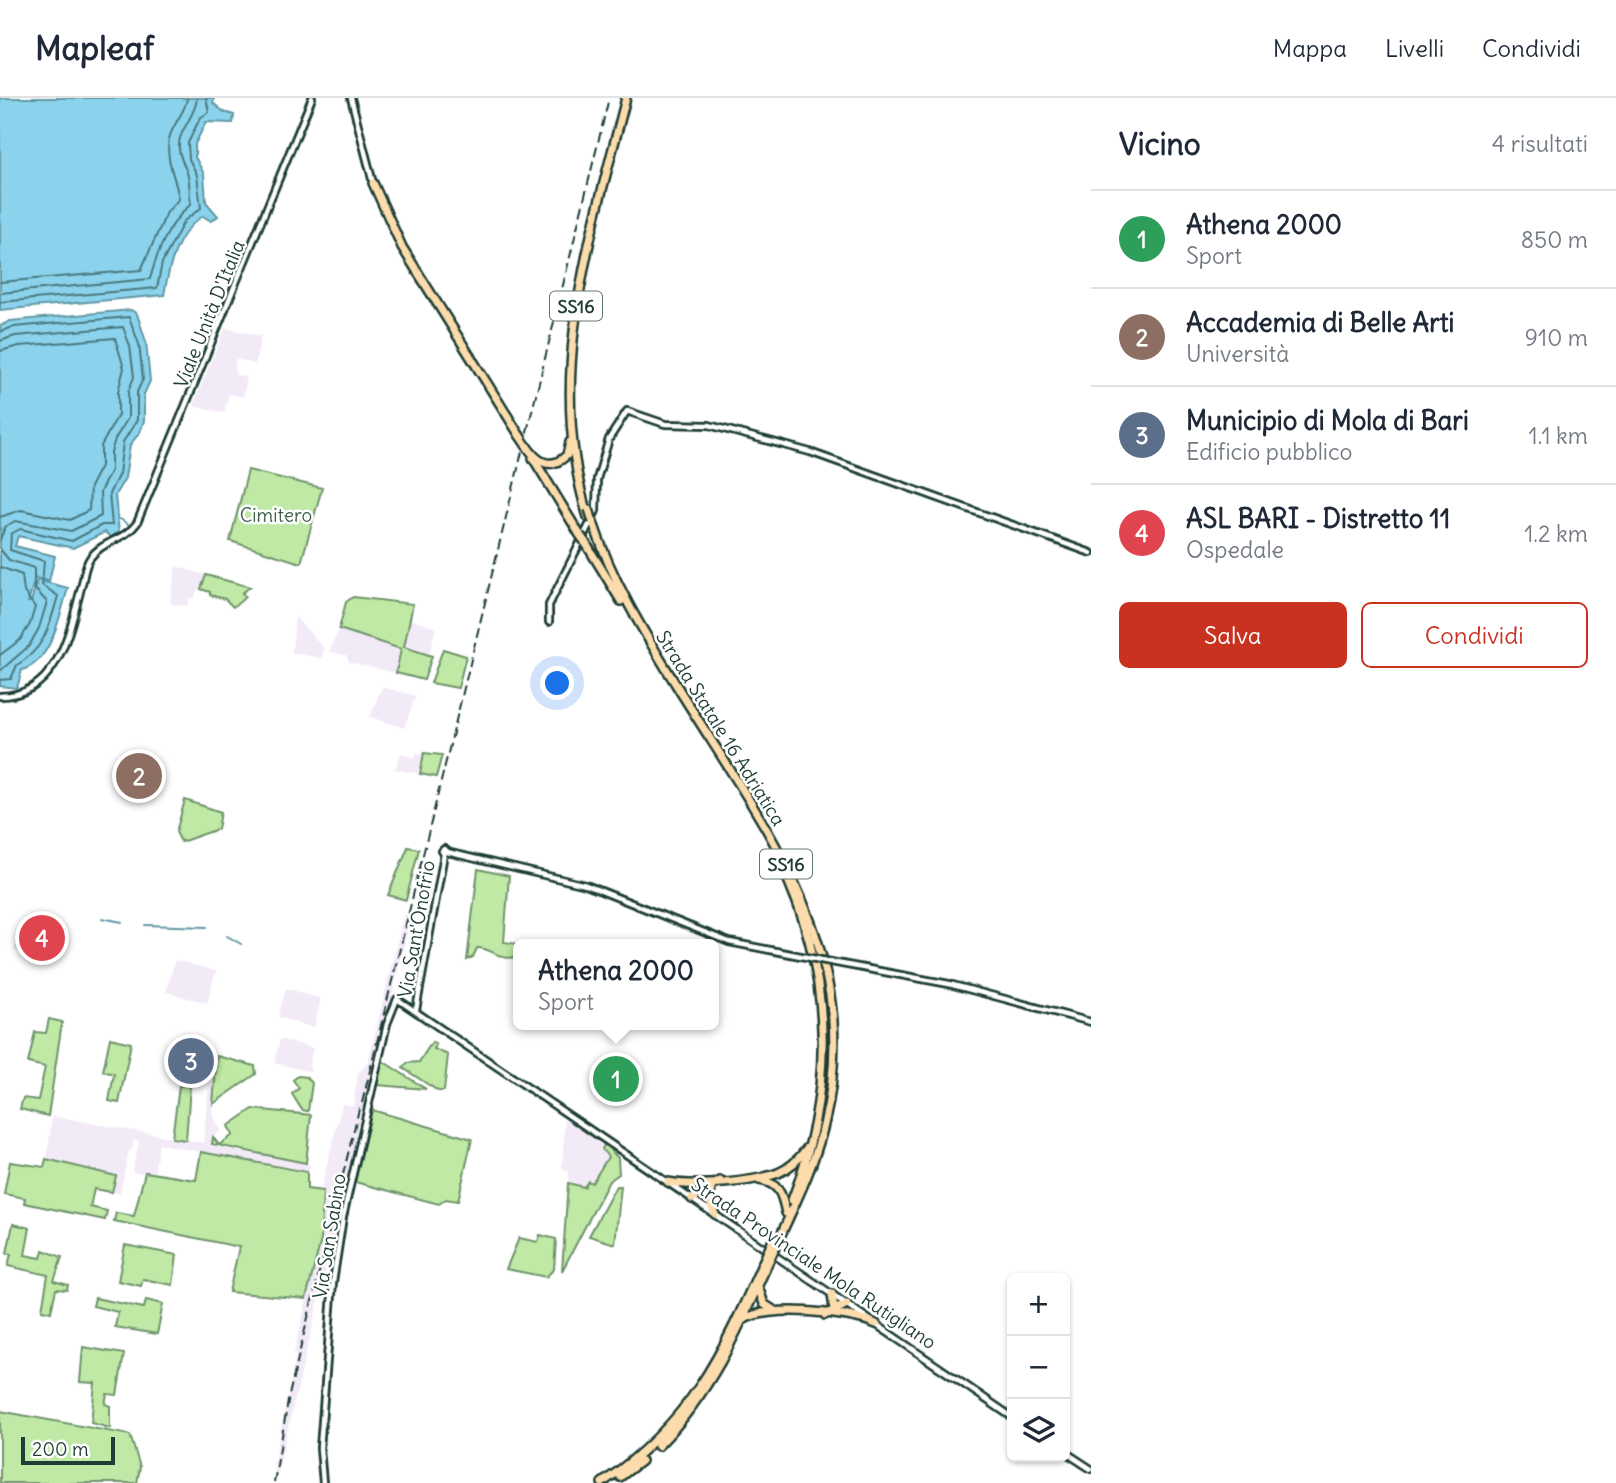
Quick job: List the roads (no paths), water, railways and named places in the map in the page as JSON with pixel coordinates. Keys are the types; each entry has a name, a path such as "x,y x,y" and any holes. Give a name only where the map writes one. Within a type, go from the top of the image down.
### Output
{"highway":[{"name":"Strada Statale 16 Adriatica","path":"628,98 577,295 571,336 569,388 575,458 591,518 621,601 776,855 806,925 817,969 822,1032 819,1096 810,1145 777,1239"},
{"name":"Strada Statale 16 Adriatica","path":"602,1483 650,1447 683,1411 720,1354 813,1162 828,1099 834,1046 824,959 793,877 631,610 591,518 575,428 575,342 586,274 628,98"},
{"path":"373,183 402,247 526,445 536,459 548,464 556,463 567,455 570,448 567,405 569,388"},
{"path":"526,445 621,601"},
{"path":"668,1182 697,1184 755,1179 777,1174 792,1166 810,1145"},
{"path":"755,1179 777,1186 786,1213"},
{"path":"697,1184 692,1192 692,1199 721,1181"},
{"path":"712,1188 709,1201 715,1214"},
{"name":"Strada Statale 16 Adriatica","path":"610,1483 654,1450 687,1415 712,1379 743,1320 765,1264"},
{"path":"758,1286 764,1304 776,1311"},
{"path":"832,1294 835,1313"},
{"path":"835,1313 847,1304"},
{"path":"743,1320 754,1313 776,1311 824,1315 835,1313 876,1324"}],"main road":[{"name":"Strada Provinciale Mola Rutigliano","path":"692,1199 1007,1414"},
{"path":"1070,1455 1091,1469"}],"street":[{"name":"Viale Unità D'Italia","path":"0,696 14,695 32,688 47,674 69,634 88,561 107,544 125,536 137,523 312,98"},
{"path":"351,98 373,183"},
{"path":"549,622 549,605 591,518 597,479 608,439 622,415 629,412 665,424 709,425 810,452 1091,553"},
{"name":"Via Sant'Onofrio","path":"416,1010 445,853 586,885 729,942 948,984 1091,1022"},
{"name":"Strada Provinciale Mola Rutigliano","path":"397,999 692,1199"},
{"name":"Via San Sabino","path":"323,1483 320,1448 333,1282 341,1227 387,1024 397,999"}],"water":[{"path":"0,98 214,98 213,103 224,112 234,115 233,123 206,122 195,144 195,157 204,174 206,202 218,216 211,221 203,216 187,231 172,261 164,295 0,310"},
{"path":"131,310 137,314 146,342 150,381 144,394 144,421 130,445 125,478 115,495 119,533 110,537 105,532 73,548 18,536 15,546 55,556 49,581 35,578 28,602 31,602 37,580 68,588 48,647 32,665 22,670 17,688 0,686 0,326 10,321"}],"waterway":[{"path":"120,519 129,525"},
{"path":"102,918 122,922"},
{"path":"145,925 207,927"},
{"path":"227,936 241,944"}],"railway":[{"path":"362,1103 609,98"},
{"path":"274,1483 289,1395 360,1105"}],"place":[{"name":"Accademia di Belle Arti","path":"139,776"},
{"name":"ASL BARI - Distretto 11","path":"42,938"},
{"name":"Municipio di Mola di Bari","path":"191,1061"},
{"name":"Athena 2000","path":"616,1079"}],"park label":[{"name":"Cimitero","path":"276,515"}]}
